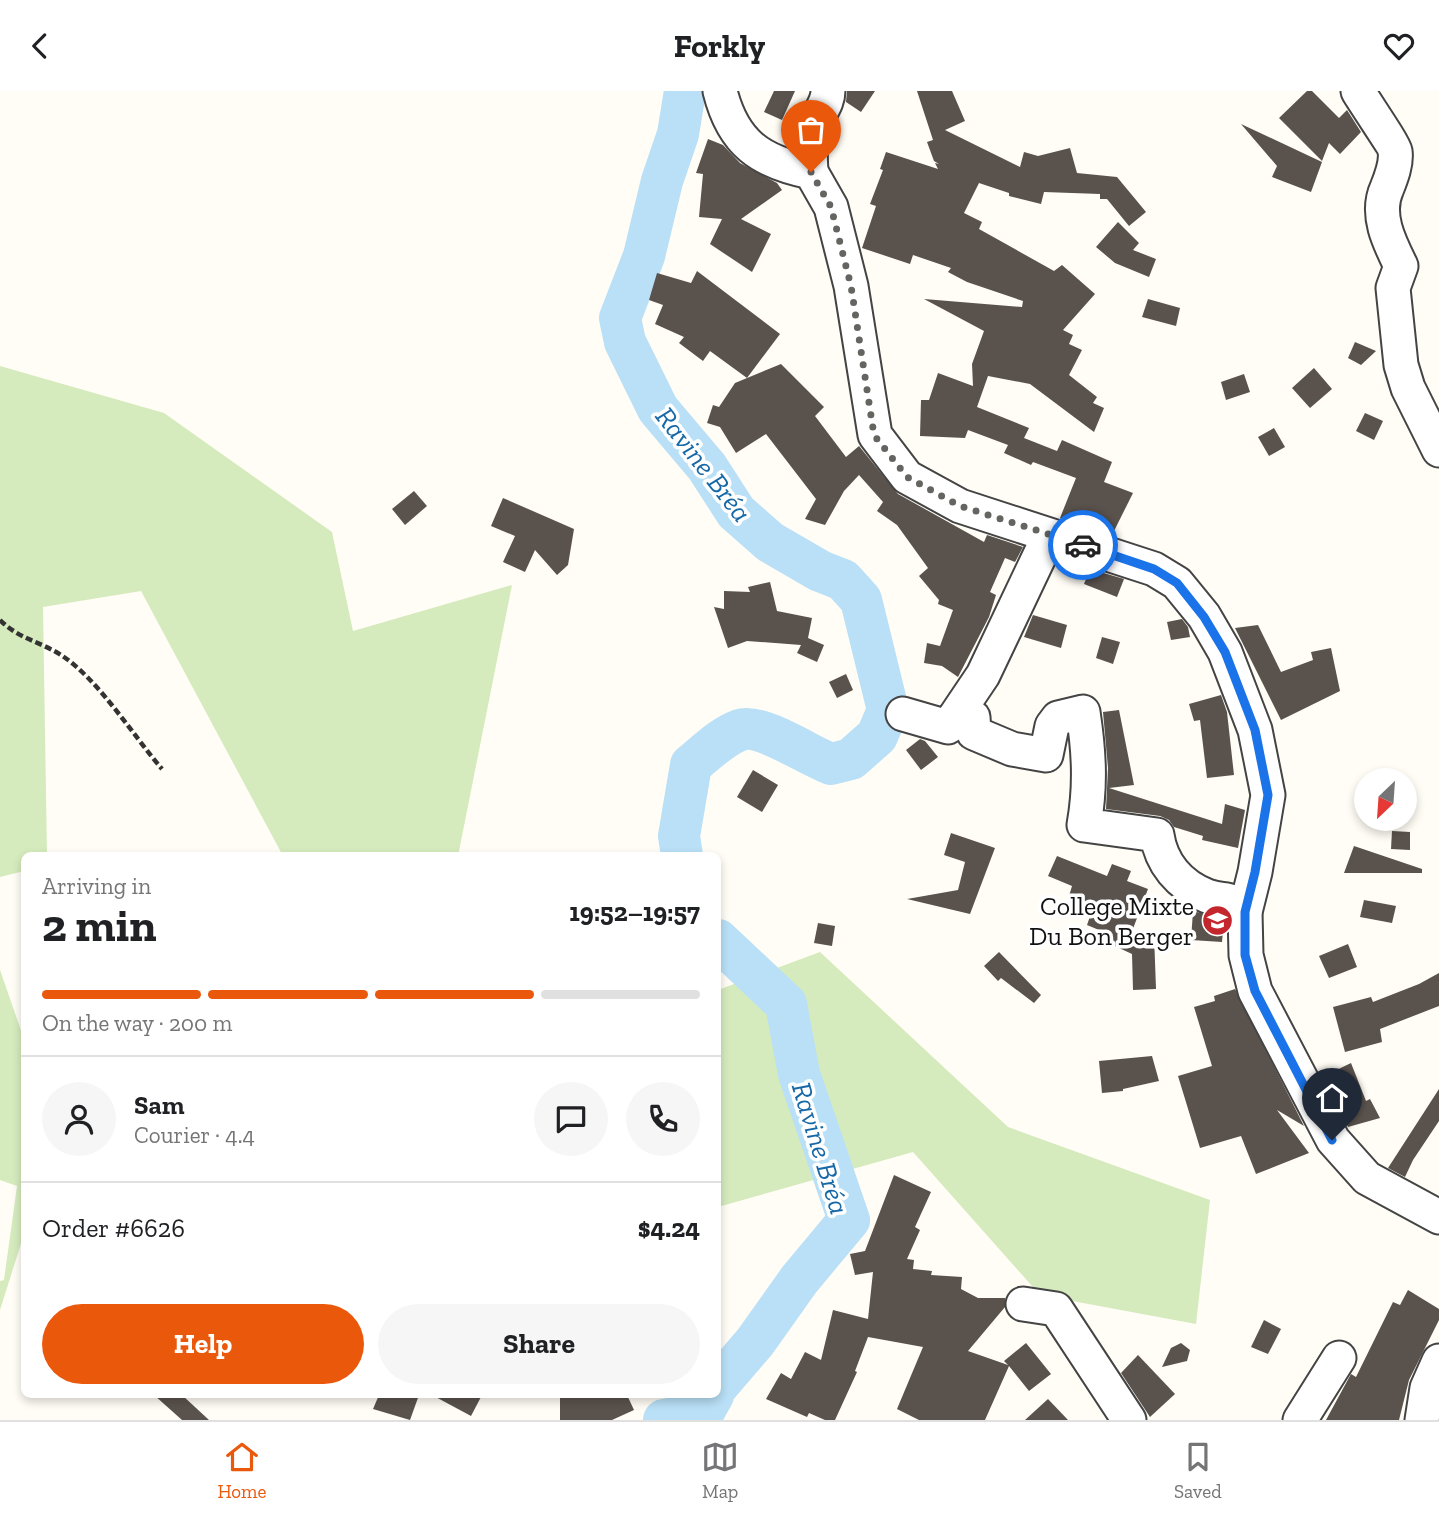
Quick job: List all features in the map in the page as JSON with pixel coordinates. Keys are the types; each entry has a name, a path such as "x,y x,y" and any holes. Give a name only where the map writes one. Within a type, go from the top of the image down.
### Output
{"street":[{"path":"720,91 726,115 743,143 780,166 811,172"},
{"path":"828,91 828,99 815,123 809,149 811,172 831,207 851,286 874,435 907,477 960,506 1154,569 1177,583 1204,617 1225,652 1255,730 1268,795 1245,912 1245,955 1255,991 1332,1140 1367,1178 1439,1217"},
{"path":"1358,91 1395,150 1392,179 1386,190 1384,208 1385,235 1401,265 1393,288 1402,365 1408,388 1439,450"},
{"path":"903,714 948,727 983,675 1049,536"},
{"path":"955,717 964,714 973,717 974,733 1012,748 1046,755 1052,726 1058,718 1083,712 1090,757 1090,794 1084,825 1157,835 1163,859 1185,883 1209,897 1233,899 1245,912"},
{"path":"1023,1304 1056,1309 1129,1420"},
{"path":"1300,1420 1339,1358"},
{"path":"1422,1420 1427,1388 1439,1361"}],"path":[{"path":"0,619 13,633 61,655 81,673 106,699 162,769"}],"green space":[{"path":"0,366 164,413 332,532 353,631 512,585 459,852 281,852 141,591 43,607 47,852 21,852 21,872 0,877"},
{"path":"820,952 1008,1127 1210,1200 1196,1324 1040,1295 913,1152 721,1206 721,989"},
{"path":"0,970 21,1030 21,1244 0,1310 0,1281 4,1280 17,1186 0,1180"}],"building":[{"path":"774,91 795,91 782,120 764,112"},
{"path":"847,91 875,91 861,112 846,102"},
{"path":"917,91 952,91 965,121 945,130 1020,167 1024,152 1038,156 1070,148 1077,173 1117,177 1146,212 1129,226 1107,199 1100,199 1100,194 1044,192 1041,204 1009,196 1009,193 979,183 964,213 982,222 979,229 1054,271 1062,265 1095,294 1063,330 1073,335 1069,344 1082,350 1069,375 1097,397 1093,403 1104,408 1094,432 1030,384 988,376 977,407 1029,428 1024,438 1057,451 1062,440 1112,462 1104,482 1133,493 1112,535 1060,518 1076,478 1033,462 1031,465 1004,453 1008,445 968,430 965,438 920,436 921,400 929,400 938,373 973,386 972,364 984,331 924,299 1022,307 1023,301 967,282 948,272 951,268 913,255 910,264 862,248 876,206 870,204 883,170 880,169 886,152 938,169 935,163 939,164 934,161 927,142 933,140"},
{"path":"1307,91 1312,91 1339,118 1347,110 1361,132 1340,154 1329,143 1322,161 1279,118"},
{"path":"1241,124 1322,162 1311,192 1272,177 1277,166"},
{"path":"708,139 723,145 740,163 777,183 782,190 741,219 771,234 752,272 710,244 722,219 699,217 703,174 696,173"},
{"path":"1118,222 1139,243 1133,250 1156,259 1149,277 1115,263 1096,247"},
{"path":"697,271 780,334 747,378 710,351 703,361 679,343 684,337 655,324 663,305 649,300 657,273 691,283"},
{"path":"1148,299 1180,308 1176,326 1142,317"},
{"path":"1355,342 1376,351 1361,365 1348,358"},
{"path":"781,364 824,407 815,416 846,457 859,446 898,494 984,542 987,535 1023,547 1015,562 1005,558 990,592 996,595 989,617 958,677 942,666 924,663 927,643 940,646 953,610 938,604 939,600 919,576 928,568 897,525 877,511 883,502 859,475 844,491 825,525 805,519 816,499 766,434 736,453 720,427 707,423 713,405 719,407 735,383"},
{"path":"1314,368 1332,389 1310,408 1292,388"},
{"path":"1244,374 1250,392 1226,400 1221,382"},
{"path":"1365,413 1383,421 1374,440 1356,431"},
{"path":"1274,428 1285,447 1269,456 1258,437"},
{"path":"414,491 427,506 405,525 392,509"},
{"path":"503,498 574,529 568,565 557,575 535,550 525,572 503,562 515,536 491,526"},
{"path":"1090,569 1124,579 1117,597 1084,584"},
{"path":"770,582 777,611 812,618 808,638 824,645 817,662 797,653 801,645 747,641 728,648 714,607 724,609 724,591 750,592 748,587"},
{"path":"1033,615 1067,625 1061,648 1024,637"},
{"path":"1182,619 1188,627 1190,637 1171,640 1167,622"},
{"path":"1258,625 1281,672 1313,660 1311,652 1331,648 1340,691 1281,720 1235,628"},
{"path":"1102,637 1120,642 1113,664 1096,658"},
{"path":"846,674 853,690 837,698 829,682"},
{"path":"1221,695 1227,712 1234,775 1207,778 1200,720 1194,721 1189,704"},
{"path":"1119,710 1134,785 1109,788 1222,824 1225,804 1245,810 1238,848 1202,840 1203,836 1174,827 1169,820 1160,816 1106,809 1108,768 1103,712"},
{"path":"920,739 925,741 938,757 921,770 906,750"},
{"path":"753,770 778,785 762,812 737,797"},
{"path":"1392,831 1410,832 1410,850 1391,849"},
{"path":"951,833 995,848 970,914 907,899 958,890 965,862 944,855"},
{"path":"1354,846 1422,869 1422,873 1344,873"},
{"path":"1057,856 1107,876 1112,864 1131,871 1127,881 1148,889 1131,934 1154,934 1156,989 1133,990 1132,954 1089,934 1097,934 1099,930 1087,925 1094,905 1069,896 1072,886 1048,876"},
{"path":"1364,900 1396,906 1392,923 1360,917"},
{"path":"1193,911 1224,919 1222,942 1191,940"},
{"path":"818,923 835,926 832,946 814,943"},
{"path":"1348,944 1357,967 1329,978 1319,956"},
{"path":"999,952 1041,995 1034,1003 1001,978 998,981 984,966"},
{"path":"1439,973 1439,1006 1380,1029 1382,1042 1345,1052 1333,1007 1371,997 1373,1002"},
{"path":"1235,989 1304,1126 1277,1110 1309,1153 1256,1174 1241,1136 1200,1148 1178,1076 1212,1066 1194,1007 1215,1001 1214,996"},
{"path":"1152,1056 1159,1081 1123,1091 1102,1093 1099,1061"},
{"path":"1351,1063 1366,1101 1370,1099 1380,1118 1348,1127 1322,1077"},
{"path":"1439,1089 1439,1121 1405,1177 1388,1168"},
{"path":"894,1175 931,1192 915,1227 920,1230 907,1259 914,1260 913,1269 932,1271 931,1275 962,1277 961,1289 978,1298 1005,1298 1005,1307 968,1351 1008,1365 1004,1361 1026,1343 1051,1374 1029,1391 1009,1366 985,1420 919,1420 897,1409 923,1347 868,1337 855,1371 857,1372 835,1420 825,1420 809,1413 807,1417 766,1399 781,1373 791,1379 805,1352 821,1360 833,1310 868,1319 873,1272 855,1275 850,1254 865,1251"},
{"path":"1408,1290 1439,1309 1439,1320 1409,1380 1399,1420 1326,1420 1351,1374 1356,1377 1393,1302 1400,1305"},
{"path":"1264,1320 1281,1329 1268,1354 1251,1347"},
{"path":"1181,1343 1190,1350 1187,1361 1162,1367 1171,1348"},
{"path":"1138,1355 1175,1394 1150,1417 1121,1373"},
{"path":"157,1398 185,1398 209,1420 182,1420"},
{"path":"378,1398 418,1398 410,1420 373,1409"},
{"path":"438,1398 480,1398 471,1416"},
{"path":"560,1398 628,1398 634,1410 612,1420 560,1420"},
{"path":"1048,1399 1068,1420 1025,1420"}],"waterway":[{"name":"Ravine Bréa","path":"681,852 679,836 691,765 720,741 740,730 760,731 831,764 851,759 877,736 888,710 861,600 843,580 820,571 770,542 736,512 707,467 658,409 625,342 620,318 644,256 662,181 678,134 685,91"},
{"name":"Ravine Bréa","path":"721,943 786,1004 799,1074 849,1220 799,1280 755,1342 721,1382"},
{"name":"Ravine Bréa","path":"664,1420 703,1413 711,1398"}],"way so far":[{"path":"811,172 831,207 851,286 874,435 907,477 960,506 1083,545"}],"place":[{"name":"College Mixte Du Bon Berger","path":"1217,921"}],"route":[{"path":"1083,545 1154,569 1177,583 1204,617 1225,652 1255,730 1268,795 1245,912 1245,955 1255,991 1332,1140"}]}
